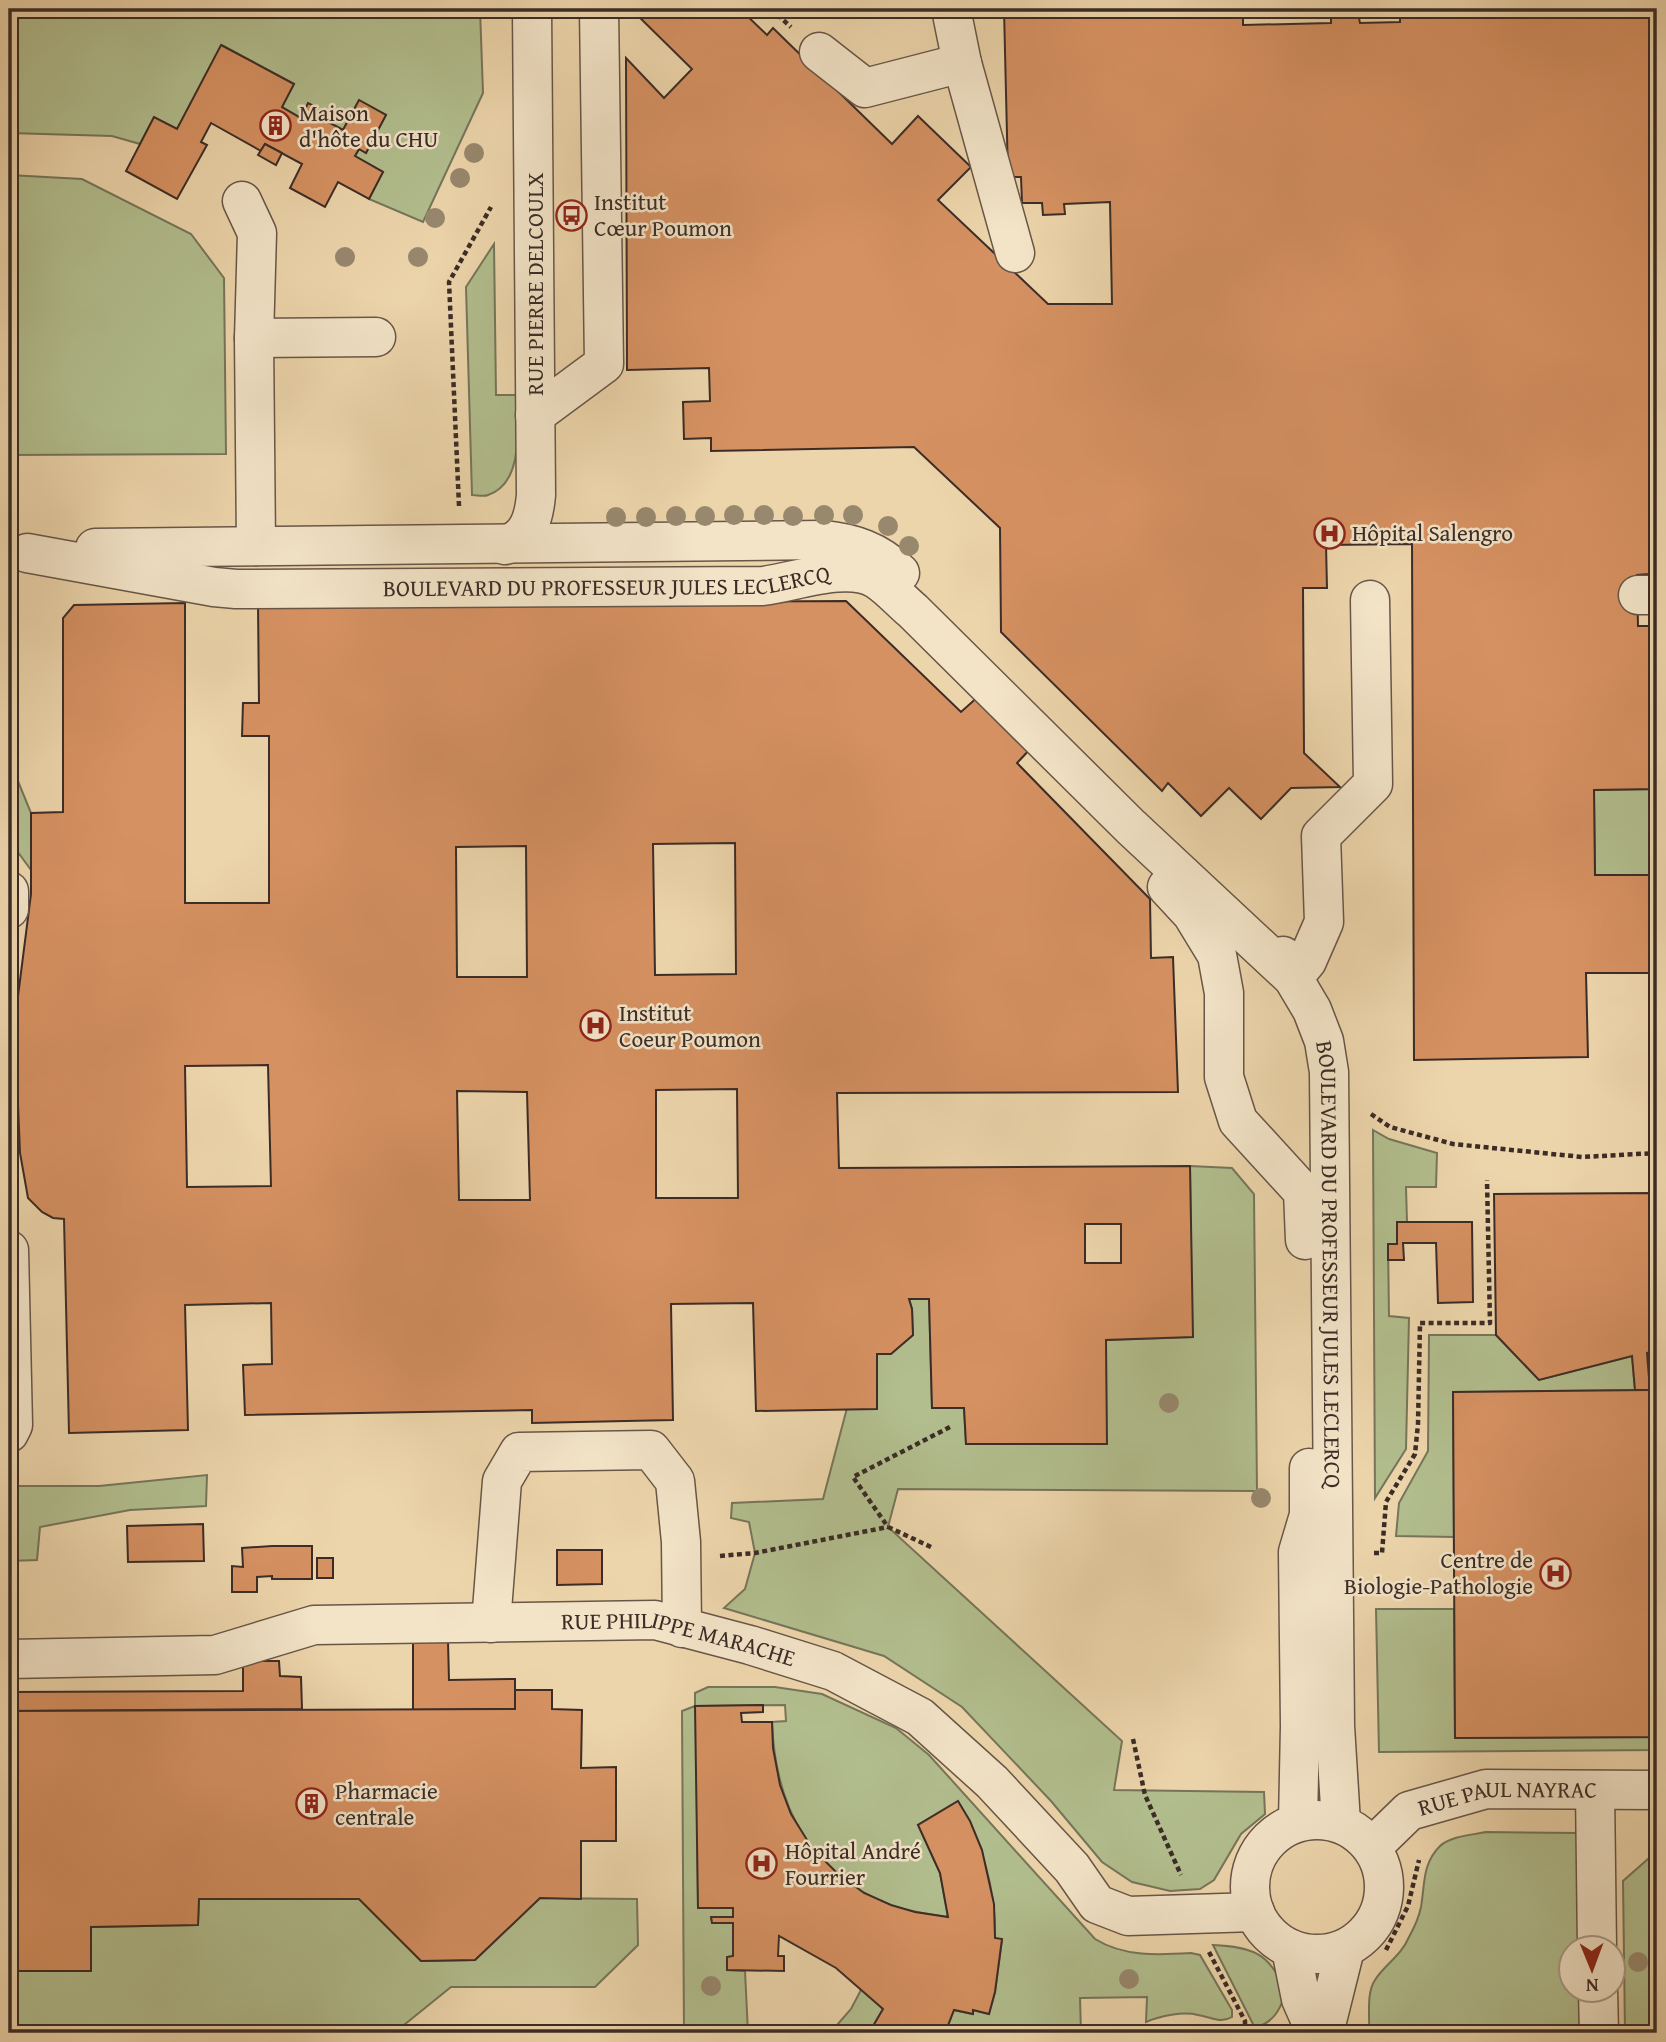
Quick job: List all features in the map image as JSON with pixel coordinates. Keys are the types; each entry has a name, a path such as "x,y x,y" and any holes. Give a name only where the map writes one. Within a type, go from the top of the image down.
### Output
{"street":[{"name":"RUE PIERRE DELCOULX","path":"505,545 515,542 526,531 535,508 532,9"},
{"path":"535,415 604,364 599,9"},
{"path":"951,9 962,63 1015,253"},
{"path":"819,52 865,88 962,63"},
{"path":"243,201 257,233 254,338 239,407 256,546"},
{"path":"254,338 376,337"},
{"name":"BOULEVARD DU PROFESSEUR JULES LECLERCQ","path":"15,547 505,545 823,540 846,543 876,554 894,566 1273,934 1293,978 1312,1010 1324,1041 1329,1072 1335,1726 1341,1823"},
{"name":"BOULEVARD DU PROFESSEUR JULES LECLERCQ","path":"15,547 214,587 236,589 763,586 832,574 863,573 877,580 913,611 1101,796 1293,978"},
{"path":"1293,978 1307,961 1324,922 1321,836 1373,784 1370,600"},
{"name":"BOULEVARD DU PROFESSEUR JULES LECLERCQ","path":"1101,796 1120,835 1192,914 1217,955 1224,993 1224,1077 1237,1121 1303,1192 1309,1515 1298,1552 1298,1822"},
{"path":"9,891 9,909"},
{"path":"9,1250 13,1425 9,1433"},
{"path":"491,1623 502,1481 519,1452 652,1450 675,1480 681,1542 682,1628"},
{"name":"RUE PHILIPPE MARACHE","path":"9,1658 215,1655 314,1625 655,1620 833,1671 920,1717 992,1782 1072,1868 1097,1904 1128,1916 1255,1912"},
{"name":"RUE PAUL NAYRAC","path":"1372,1847 1409,1811 1486,1789 1657,1790"},
{"path":"1595,1790 1597,1934"},
{"path":"1324,2033 1361,1954 1362,1938 1375,1923 1383,1904 1385,1884 1381,1864 1372,1847 1353,1829 1341,1823 1319,1820 1298,1822 1281,1830 1267,1842 1256,1858 1250,1885 1255,1912 1263,1928 1276,1941 1291,1950 1309,1954 1361,1954"},
{"path":"1291,1950 1301,1999 1316,2033"},
{"path":"1598,2004 1599,2033"}],"path":[{"name":"RUE PIERRE DELCOULX","path":"462,545 449,282 498,196"},
{"path":"1328,1111 1371,1115 1390,1126 1453,1144 1582,1157 1657,1153"},
{"path":"1335,1552 1382,1553 1386,1502 1415,1454 1420,1323 1490,1322 1487,1180"},
{"path":"931,1546 888,1527 853,1477 950,1427"},
{"path":"709,1557 755,1553 888,1527"},
{"path":"1133,1739 1145,1795 1198,1915 1203,1940 1244,2021 1245,2033"},
{"path":"1361,1954 1387,1950 1408,1906 1418,1862 1426,1853"}],"green space":[{"path":"9,9 480,9 483,93 423,222 369,199 383,172 355,156 359,149 366,152 386,115 359,100 343,130 315,115 308,104 301,118 282,107 294,84 222,45 177,129 154,117 140,144 112,136 9,133"},
{"path":"9,175 82,179 191,234 224,278 226,454 9,455"},
{"path":"494,244 496,395 517,395 518,436 508,478 500,488 482,496 472,495 466,287"},
{"path":"9,759 31,813 31,870 9,840"},
{"path":"1657,789 1657,875 1595,875 1594,790"},
{"path":"1373,1130 1389,1139 1437,1153 1436,1187 1406,1187 1407,1222 1397,1244 1388,1244 1389,1316 1409,1318 1406,1449 1375,1498"},
{"path":"1190,1166 1232,1168 1254,1194 1257,1491 898,1489 888,1527 1122,1741 1114,1790 1264,1792 1265,1814 1241,1834 1214,1880 1200,1889 1170,1891 1132,1882 1102,1862 1051,1801 962,1707 884,1656 724,1608 745,1589 755,1553 749,1522 731,1518 732,1503 823,1499 847,1408 877,1408 877,1354 891,1353 913,1335 909,1299 929,1299 932,1408 964,1408 966,1444 1106,1444 1106,1340 1192,1337"},
{"path":"1429,1335 1496,1335 1539,1380 1632,1356 1635,1390 1453,1392 1454,1537 1396,1536 1399,1503 1428,1451"},
{"path":"207,1475 206,1506 130,1510 40,1527 37,1560 9,1561 9,1486 99,1486"},
{"path":"1376,1609 1454,1609 1455,1738 1657,1737 1657,1750 1379,1752"},
{"path":"708,1687 775,1687 822,1694 896,1728 929,1755 1095,1939 1129,1952 1200,1955 1232,2010 1232,2017 1219,2020 1179,2014 1146,2022 1147,1997 1080,1998 1081,2033 945,2033 954,2010 972,2014 973,2010 989,2014 995,1992 1002,1940 995,1938 993,1902 981,1850 958,1801 918,1825 940,1873 948,1917 890,1905 838,1875 818,1855 802,1833 789,1808 780,1781 775,1752 772,1722 786,1721 785,1705 696,1706 698,1907 733,1908 733,1917 711,1918 712,1922 733,1923 733,1956 727,1957 727,1970 745,1971 748,2033 684,2033 682,1711 695,1706 695,1693"},
{"path":"1486,1832 1578,1833 1579,1934 1558,1934 1558,2004 1580,2004 1580,2033 1369,2033 1369,1998 1372,1985 1406,1944 1420,1911 1430,1860 1440,1846 1462,1836"},
{"path":"1657,1851 1657,2033 1625,2033 1625,2004 1628,2004 1628,1934 1624,1934 1623,1881"},
{"path":"540,1898 637,1899 638,1945 595,1987 451,1987 394,2033 9,2033 9,1971 91,1971 91,1927 198,1925 199,1899 359,1899 421,1961 475,1960"},
{"path":"1213,1945 1249,1950 1273,1968 1286,1992 1272,2019 1255,2028"},
{"path":"862,1988 883,2009 869,2033 830,2033 851,2009"}],"building":[{"name":"Hôpital Salengro","path":"631,9 740,9 767,35 773,28 892,144 918,116 971,167 938,200 1048,304 1112,304 1110,202 1064,204 1065,214 1043,215 1042,203 1022,203 1021,177 1008,177 1004,9 1243,9 1243,25 1331,23 1331,9 1357,9 1360,23 1400,22 1400,9 1657,9 1657,537 1649,537 1649,574 1637,575 1638,626 1657,626 1657,789 1594,790 1595,875 1657,875 1657,973 1586,973 1588,1057 1414,1060 1412,544 1326,545 1327,588 1303,588 1304,753 1340,787 1291,788 1261,819 1229,788 1201,816 1168,783 1162,791 1001,632 1000,528 914,447 711,451 711,438 684,439 683,402 710,401 709,368 627,370 626,58 664,98 692,69"},
{"name":"Maison d'hôte du CHU","path":"221,45 294,84 282,107 301,118 308,103 318,108 315,115 343,130 359,100 386,115 366,153 359,149 355,156 383,172 369,199 338,182 325,207 290,188 302,164 265,144 261,151 211,123 201,142 207,145 177,199 126,171 154,117 177,129"},
{"path":"265,144 282,153 276,165 258,155"},
{"name":"Institut Coeur Poumon","path":"846,601 961,712 981,694 1034,745 1017,763 1150,899 1151,958 1173,957 1178,1092 837,1093 839,1168 1190,1166 1193,1337 1106,1340 1107,1444 966,1444 964,1408 932,1408 929,1299 909,1299 913,1335 891,1354 877,1354 877,1409 756,1411 753,1303 671,1304 673,1420 532,1423 532,1410 245,1415 243,1365 272,1364 271,1303 185,1305 188,1430 69,1433 64,1219 53,1218 42,1212 28,1198 20,1153 16,1056 18,996 31,894 31,813 63,812 63,618 74,605 185,603 185,903 269,903 269,736 242,736 243,703 259,703 258,604","holes":["735,843 736,974 655,975 653,844","526,846 527,977 457,977 456,847","268,1065 271,1186 187,1187 185,1066","737,1089 738,1198 656,1198 656,1090","457,1091 527,1092 530,1200 459,1200","1085,1224 1121,1224 1121,1263 1085,1263"]},
{"path":"1657,1193 1657,1350 1647,1353 1650,1390 1635,1390 1632,1356 1539,1380 1496,1335 1494,1194"},
{"path":"1397,1222 1472,1222 1473,1302 1438,1303 1436,1243 1403,1243 1404,1260 1388,1260 1388,1244 1397,1244"},
{"name":"Centre de Biologie-Pathologie","path":"1657,1390 1657,1737 1455,1738 1453,1392"},
{"path":"203,1524 204,1561 128,1562 127,1526"},
{"path":"312,1546 312,1579 257,1577 257,1592 232,1592 232,1566 243,1567 242,1548"},
{"path":"557,1550 602,1550 602,1584 557,1585"},
{"path":"317,1558 333,1558 333,1578 317,1578"},
{"path":"413,1641 448,1641 449,1680 515,1679 515,1709 413,1710"},
{"path":"243,1661 279,1661 280,1676 301,1677 302,1709 9,1711 9,1692 243,1691"},
{"name":"Pharmacie centrale","path":"515,1690 552,1690 552,1709 582,1710 581,1768 616,1767 616,1841 581,1841 581,1899 540,1898 475,1960 421,1961 359,1899 199,1899 198,1925 91,1927 91,1971 9,1971 9,1711 515,1709"},
{"name":"Hôpital André Fourrier","path":"763,1705 763,1712 741,1713 742,1722 772,1722 773,1748 780,1785 791,1814 812,1848 837,1873 864,1893 915,1912 948,1917 940,1873 918,1825 958,1801 982,1850 994,1904 995,1938 1002,1939 995,1992 989,2014 973,2010 973,2014 954,2010 945,2033 869,2033 883,2009 836,1968 779,1936 778,1956 784,1956 784,1971 727,1970 727,1957 733,1956 733,1923 712,1923 711,1917 733,1917 733,1908 698,1908 695,1706"}],"place":[{"name":"Maison d'hôte du CHU","path":"276,126"},
{"name":"Institut Cœur Poumon","path":"571,215"},
{"name":"Hôpital Salengro","path":"1329,533"},
{"name":"Institut Coeur Poumon","path":"596,1026"},
{"name":"Centre de Biologie-Pathologie","path":"1556,1573"},
{"name":"Pharmacie centrale","path":"312,1804"},
{"name":"Hôpital André Fourrier","path":"762,1864"}]}
